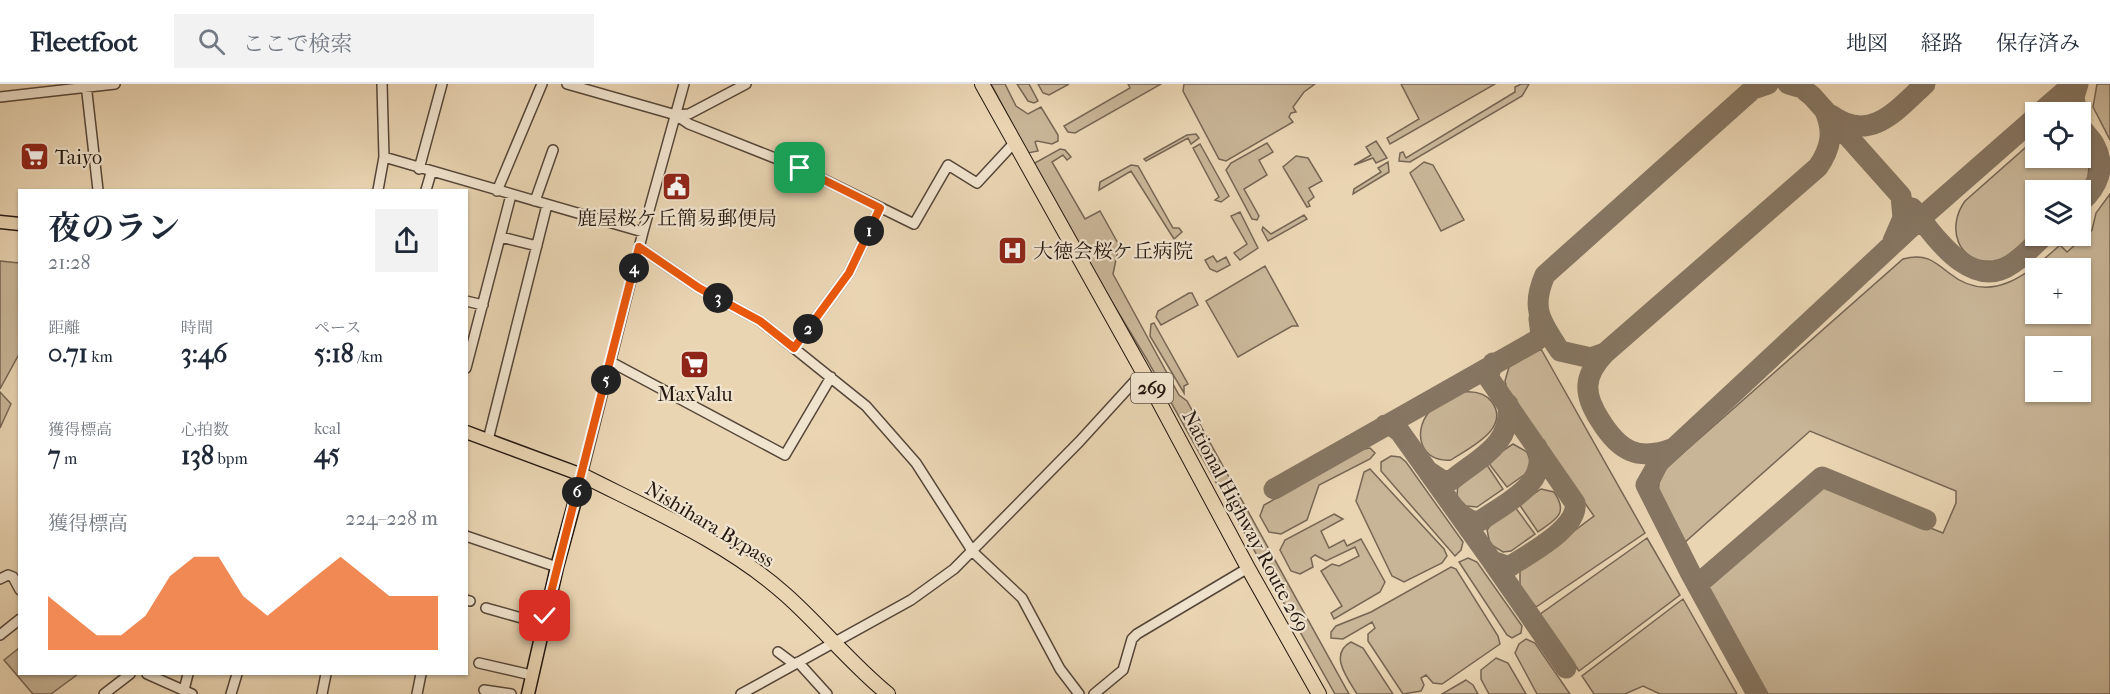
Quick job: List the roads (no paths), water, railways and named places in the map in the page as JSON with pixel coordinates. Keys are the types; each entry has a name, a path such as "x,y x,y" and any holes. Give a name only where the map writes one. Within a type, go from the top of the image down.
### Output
{"highway":[{"name":"National Highway Route 269","path":"982,84 1319,694"},
{"name":"Nishihara Bypass","path":"582,475 746,564 786,594 888,694"}],"main road":[{"path":"0,222 18,224"},
{"path":"468,433 582,475 557,567 528,694"}],"street":[{"path":"0,98 115,84"},
{"path":"378,189 384,158 382,84"},
{"path":"419,169 442,84"},
{"path":"497,191 542,84"},
{"path":"567,84 676,115 689,124 800,168 914,224 948,165 977,183 1014,143"},
{"path":"582,475 639,247 684,84"},
{"path":"676,115 689,114 746,84"},
{"path":"86,86 98,189"},
{"path":"535,201 553,150"},
{"path":"384,158 431,173 623,224 643,232"},
{"path":"426,189 431,173"},
{"path":"469,349 483,305 511,195"},
{"path":"489,440 547,205"},
{"path":"794,348 849,273 880,208"},
{"path":"501,237 537,246"},
{"path":"639,247 699,288 760,321 866,406 890,430 916,463 973,552 1022,598 1060,669 1079,694"},
{"path":"468,301 483,305"},
{"path":"611,362 785,455 831,378"},
{"path":"741,694 911,600 954,569 973,552 1143,372"},
{"path":"468,537 557,567"},
{"path":"1094,694 1123,670 1132,639 1137,634 1248,568"},
{"path":"0,579 8,575 13,577 18,586"},
{"path":"486,608 543,624"},
{"path":"0,634 18,621"},
{"path":"778,652 796,663 827,694"},
{"path":"479,663 531,675"},
{"path":"104,694 129,675"},
{"path":"149,675 190,693 188,675"},
{"path":"231,694 237,675"},
{"path":"322,694 326,675"},
{"path":"417,694 421,675"},
{"path":"484,690 511,694"}],"place":[{"name":"Taiyo","path":"34,157"},
{"name":"鹿屋桜ケ丘簡易郵便局","path":"677,187"},
{"name":"大徳会桜ケ丘病院","path":"1012,251"},
{"name":"MaxValu","path":"695,364"}]}
